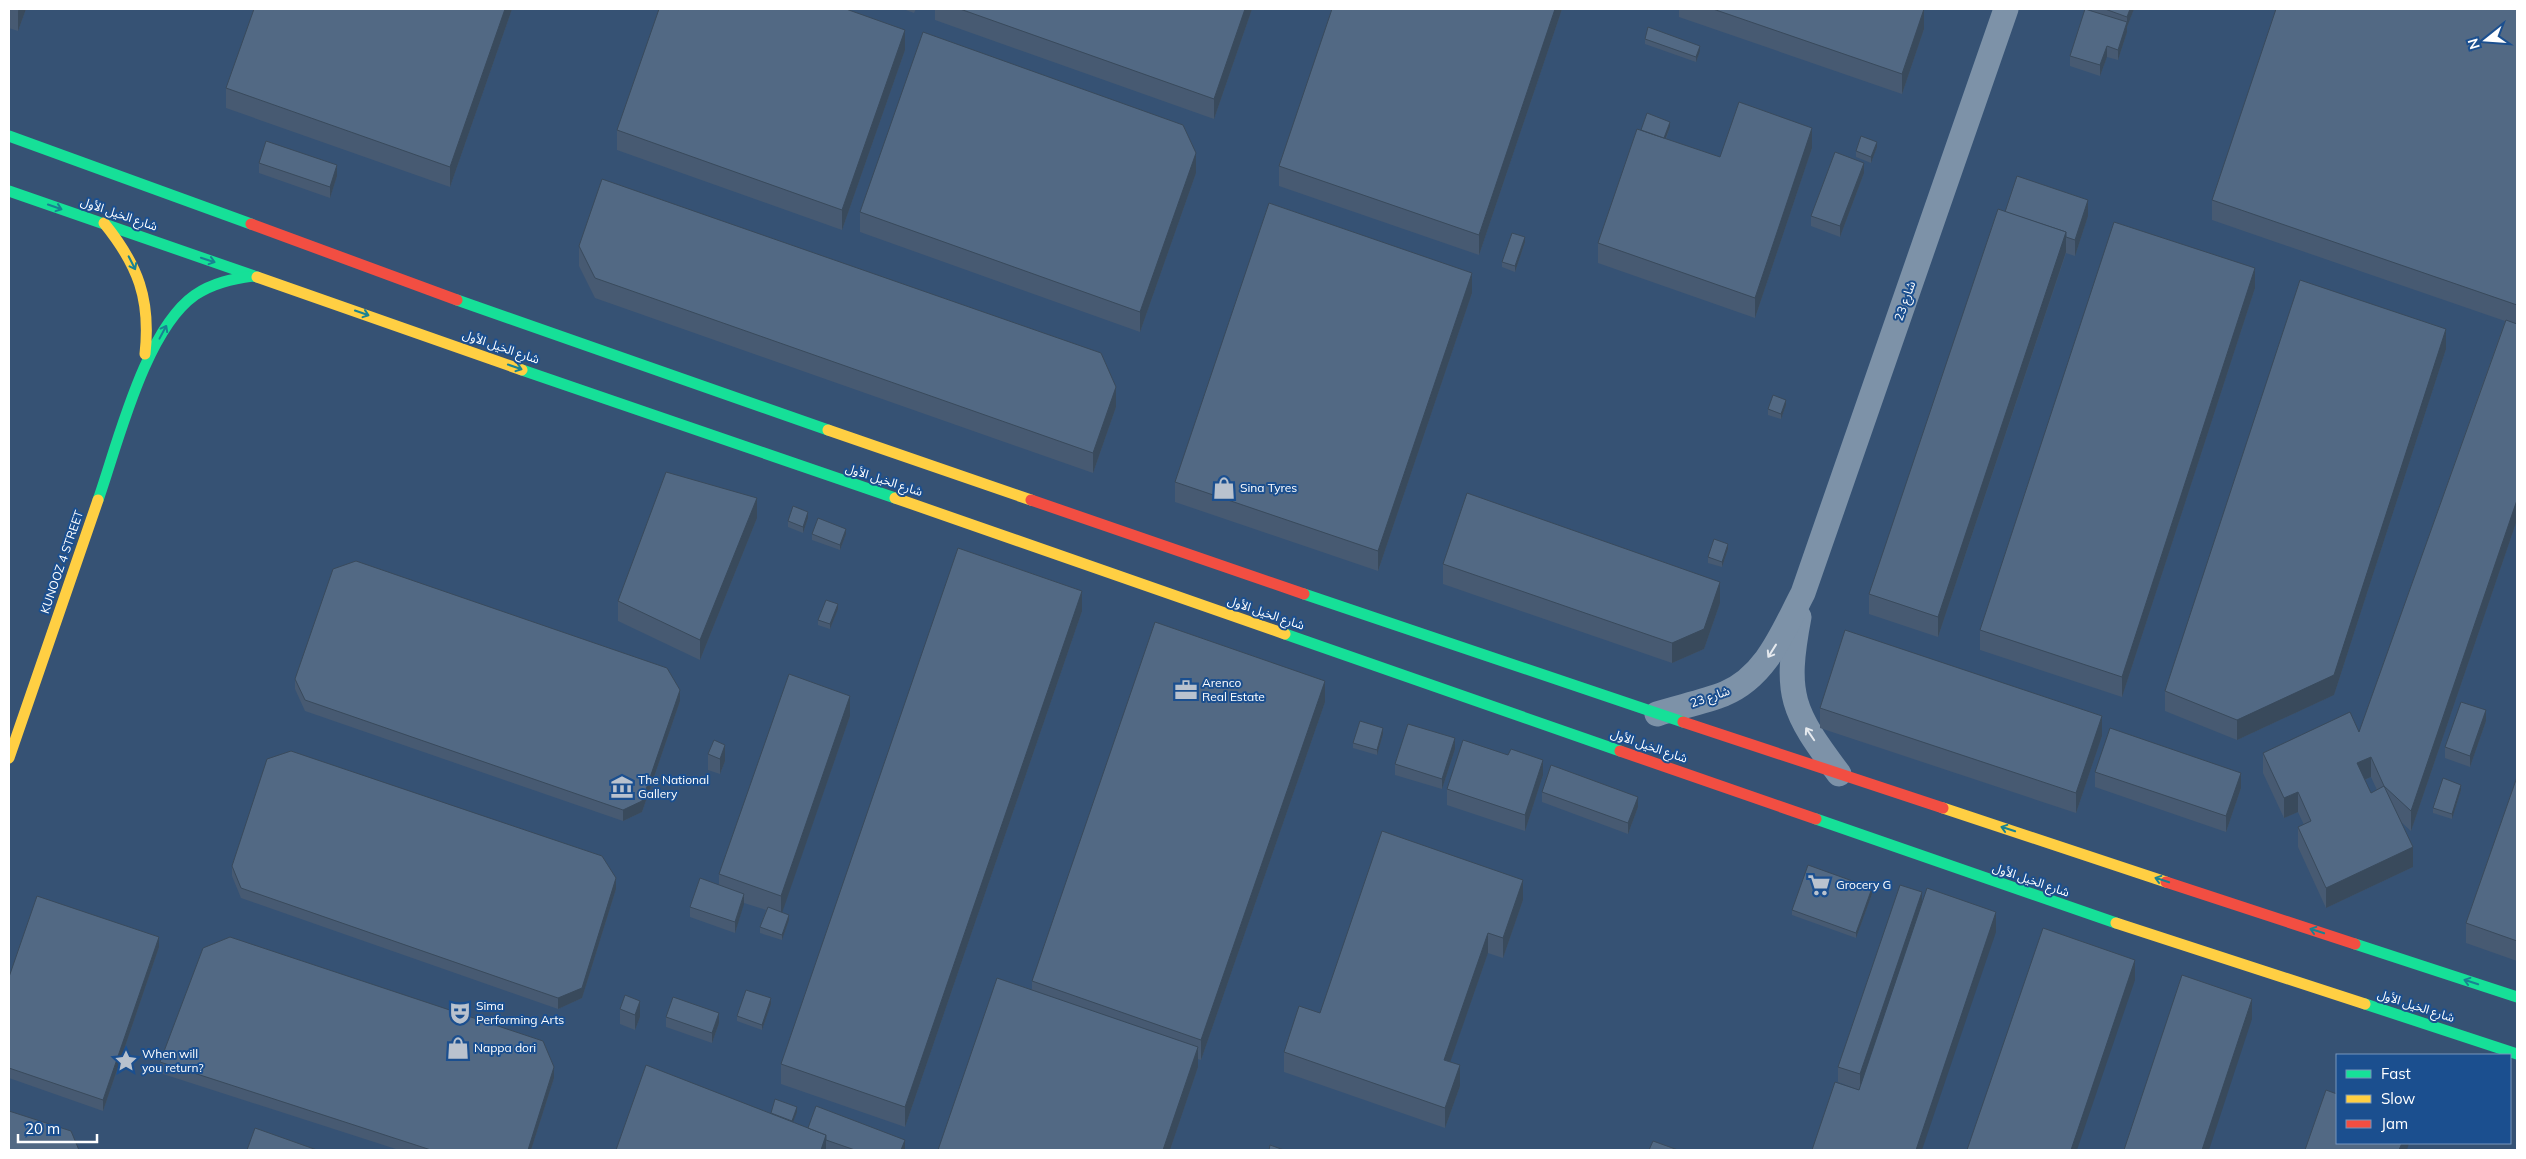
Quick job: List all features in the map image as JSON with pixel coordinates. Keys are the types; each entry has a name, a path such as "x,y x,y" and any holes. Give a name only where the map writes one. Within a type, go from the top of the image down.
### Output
{"main road":[{"path":"9,136 601,352 1657,714 2517,997"},
{"name":"شارع الخيل الأول","path":"9,191 2041,898 2517,1054"},
{"name":"KUNOOZ 4 STREET","path":"104,224 120,241 132,261 141,283 147,306 149,329 141,375"},
{"name":"KUNOOZ 4 STREET","path":"9,758 141,375 169,321 189,298 220,281 256,276"}],"street":[{"name":"شارع 23","path":"1839,774 1808,732 1800,717 1792,685 1792,651 1803,593 2006,9"},
{"name":"شارع 23","path":"1657,714 1724,694 1753,675 1774,648 1803,593"}],"building":[{"path":"254,9 505,9 450,167 226,88"},
{"path":"659,9 846,9 905,30 842,210 617,130"},
{"path":"960,9 1245,9 1214,99"},
{"path":"1332,9 1555,9 1479,235 1279,166"},
{"path":"1713,9 1924,9 1902,74"},
{"path":"2085,9 2127,22 2118,50 2107,46 2100,65 2070,56"},
{"path":"2105,9 2130,9 2127,17"},
{"path":"2276,9 2517,9 2517,305 2212,200"},
{"path":"1648,27 1700,46 1696,57 1645,39"},
{"path":"923,32 1183,125 1196,153 1140,312 860,212"},
{"path":"1739,102 1812,128 1755,298 1598,243 1637,129 1720,157"},
{"path":"1647,113 1670,122 1664,138 1641,130"},
{"path":"1861,136 1877,142 1871,157 1856,151"},
{"path":"266,141 337,165 330,187 259,163"},
{"path":"1835,152 1864,163 1840,226 1811,216"},
{"path":"2017,176 2088,200 2075,240 2066,237 2066,232 2005,212"},
{"path":"602,179 1101,353 1116,387 1093,453 595,278 579,246"},
{"path":"1269,203 1472,273 1378,551 1175,482"},
{"path":"1998,209 2066,232 1938,617 1869,594"},
{"path":"2114,222 2255,268 2122,677 1980,630"},
{"path":"1512,233 1525,237 1515,266 1502,262"},
{"path":"2300,280 2446,329 2334,675 2237,720 2165,691"},
{"path":"2506,320 2517,324 2517,500 2411,811 2384,786 2413,847 2326,888 2298,827 2311,821 2298,792 2284,798 2263,753 2350,712 2359,732","holes":["2371,757 2384,786 2371,793 2357,763"]},
{"path":"1773,395 1786,400 1781,414 1768,409"},
{"path":"666,472 757,498 700,640 618,601"},
{"path":"1467,493 1720,582 1704,629 1672,643 1443,564"},
{"path":"793,506 808,512 803,527 788,521"},
{"path":"818,518 846,529 840,545 812,534"},
{"path":"1714,539 1728,544 1722,562 1708,557"},
{"path":"958,548 1082,591 905,1107 781,1064"},
{"path":"356,561 667,668 680,690 642,801 623,810 305,700 295,679 333,569"},
{"path":"826,600 838,604 830,624 818,620"},
{"path":"1155,622 1325,681 1201,1040 1032,981"},
{"path":"1845,630 2102,716 2076,793 1820,708"},
{"path":"789,674 850,696 781,896 719,874"},
{"path":"2461,702 2486,710 2470,756 2445,747"},
{"path":"1360,721 1383,728 1377,750 1353,743"},
{"path":"1408,724 1455,738 1442,779 1395,764"},
{"path":"2110,728 2241,773 2226,816 2095,772"},
{"path":"714,740 725,745 720,759 708,754"},
{"path":"1463,740 1508,755 1511,749 1543,760 1525,815 1447,789"},
{"path":"291,751 602,856 616,878 582,988 558,998 241,888 232,866 267,759"},
{"path":"1551,765 1638,797 1628,823 1542,792"},
{"path":"2517,777 2517,941 2466,923"},
{"path":"2443,778 2461,785 2452,814 2433,808"},
{"path":"1382,831 1523,880 1503,938 1488,933 1444,1060 1460,1065 1445,1108 1284,1052 1299,1006 1320,1013"},
{"path":"1808,865 1872,888 1856,933 1792,910"},
{"path":"700,878 744,894 735,922 690,907"},
{"path":"1900,885 1922,892 1860,1074 1838,1067"},
{"path":"1927,888 1996,912 1916,1150 1812,1150 1835,1082 1859,1090"},
{"path":"37,896 159,937 103,1100 9,1068 9,977"},
{"path":"768,907 789,915 782,935 760,927"},
{"path":"2043,928 2135,960 2071,1150 1967,1150"},
{"path":"230,937 543,1041 554,1067 528,1150 431,1150 160,1062 203,948"},
{"path":"2182,975 2252,999 2202,1150 2124,1150"},
{"path":"997,978 1198,1047 1163,1150 938,1150"},
{"path":"746,990 771,998 762,1025 737,1016"},
{"path":"625,995 640,1001 635,1015 620,1009"},
{"path":"673,997 719,1013 712,1033 666,1017"},
{"path":"646,1065 826,1135 821,1150 616,1150"},
{"path":"2326,1090 2336,1094 2336,1144 2402,1144 2399,1150 2305,1150"},
{"path":"775,1099 797,1107 792,1121 771,1113"},
{"path":"816,1106 905,1140 901,1150 855,1150 826,1140 826,1135 808,1128"},
{"path":"9,1111 71,1131 79,1150 9,1150"},
{"path":"255,1128 317,1150 247,1150"},
{"path":"1653,1141 1678,1150 1649,1150"},
{"path":"1270,1145 1284,1150 1269,1150"}],"traffic: fast":[{"path":"9,136 251,224"},
{"path":"9,191 257,277"},
{"path":"98,500 135,389 162,334 177,312 195,295 209,287 253,276"},
{"path":"457,300 828,430"},
{"path":"522,370 895,498"},
{"path":"1304,594 1683,722"},
{"path":"1285,634 1620,751"},
{"path":"1816,819 2116,923"},
{"path":"2355,944 2517,997"},
{"path":"2365,1004 2517,1054"}],"traffic: slow":[{"path":"104,223 126,253 140,284 146,316 145,354"},
{"path":"257,277 522,370"},
{"path":"828,430 1031,500"},
{"path":"895,498 1285,634"},
{"path":"9,758 98,500"},
{"path":"1943,808 2166,882"},
{"path":"2116,923 2365,1004"}],"traffic: jam":[{"path":"251,224 457,300"},
{"path":"1031,500 1304,594"},
{"path":"1683,722 1943,808"},
{"path":"1620,751 1816,819"},
{"path":"2166,882 2355,944"}],"place":[{"name":"Sina Tyres","path":"1224,488"},
{"name":"Arenco Real Estate","path":"1186,690"},
{"name":"The National Gallery","path":"622,787"},
{"name":"Grocery G","path":"1819,885"},
{"name":"Sima Performing Arts","path":"460,1013"},
{"name":"Nappa dori","path":"458,1048"},
{"name":"When will you return?","path":"126,1061"}]}
